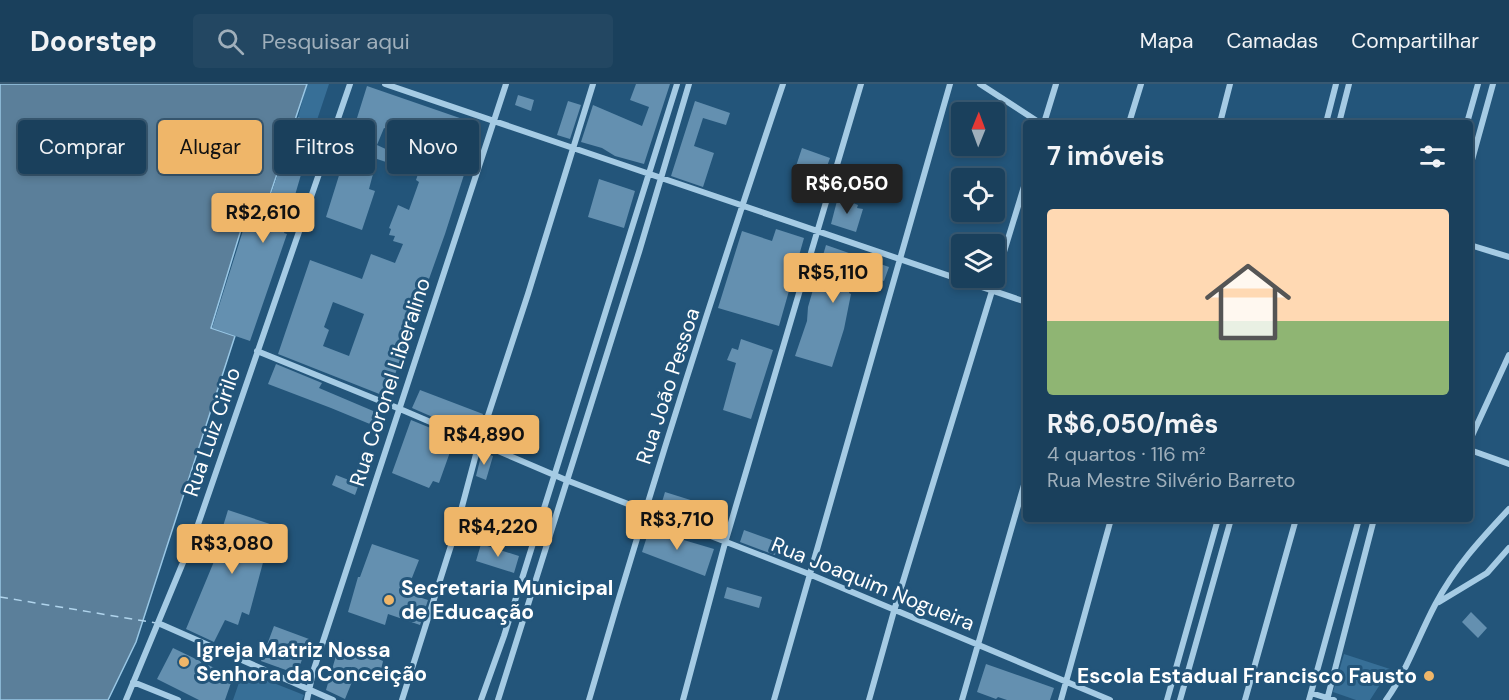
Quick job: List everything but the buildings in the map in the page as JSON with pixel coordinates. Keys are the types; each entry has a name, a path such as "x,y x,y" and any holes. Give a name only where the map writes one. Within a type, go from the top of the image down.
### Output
{"street":[{"name":"Rua Luiz Cirilo","path":"126,700 194,536 350,84"},
{"path":"385,84 1023,301"},
{"name":"Rua Coronel Liberalino","path":"308,700 313,672 506,84"},
{"path":"402,700 455,533 479,443 593,84"},
{"path":"498,700 689,84"},
{"name":"Rua João Pessoa","path":"588,700 742,206 783,84"},
{"path":"683,700 725,543 861,84"},
{"path":"774,700 950,84"},
{"path":"980,84 1037,120"},
{"path":"1043,120 1056,84"},
{"path":"1130,120 1141,84"},
{"path":"1221,120 1230,84"},
{"path":"1327,120 1336,84"},
{"path":"1340,120 1349,84"},
{"path":"1468,120 1478,84"},
{"path":"1473,156 1493,84"},
{"path":"481,700 504,636 676,86 686,93"},
{"path":"869,700 1023,190"},
{"path":"1473,246 1509,257"},
{"path":"607,309 619,314"},
{"name":"Rua Joaquim Nogueira","path":"257,351 553,475 809,574 1110,700"},
{"path":"1473,434 1509,355"},
{"path":"1473,451 1509,464"},
{"path":"962,700 1023,488"},
{"path":"1386,700 1404,671 1436,604 1468,554 1509,509"},
{"path":"1061,700 1110,522"},
{"path":"1167,700 1217,522"},
{"path":"1180,700 1230,522"},
{"path":"1245,700 1295,522"},
{"path":"1358,522 1310,697 1329,699 1373,522"},
{"path":"1436,604 1487,573 1509,548"},
{"path":"529,554 542,557"},
{"path":"158,623 333,700"},
{"path":"504,636 517,641"},
{"path":"1325,645 1340,649"},
{"path":"133,682 178,700"}],"shaded area":[{"path":"0,84 307,84 295,120 274,120 274,174 277,174 260,225 244,220 211,328 235,336 136,642 108,700 0,700"},
{"path":"307,84 329,84 317,120 298,117"},
{"path":"1344,654 1390,669 1370,700 1356,700 1333,692"},
{"path":"243,671 304,695 302,700 233,700"}],"ferry route":[{"path":"0,597 156,623"}],"place":[{"name":"Secretaria Municipal de Educação","path":"389,600"},
{"name":"Igreja Matriz Nossa Senhora da Conceição","path":"184,662"},
{"name":"Escola Estadual Francisco Fausto","path":"1429,676"}]}
